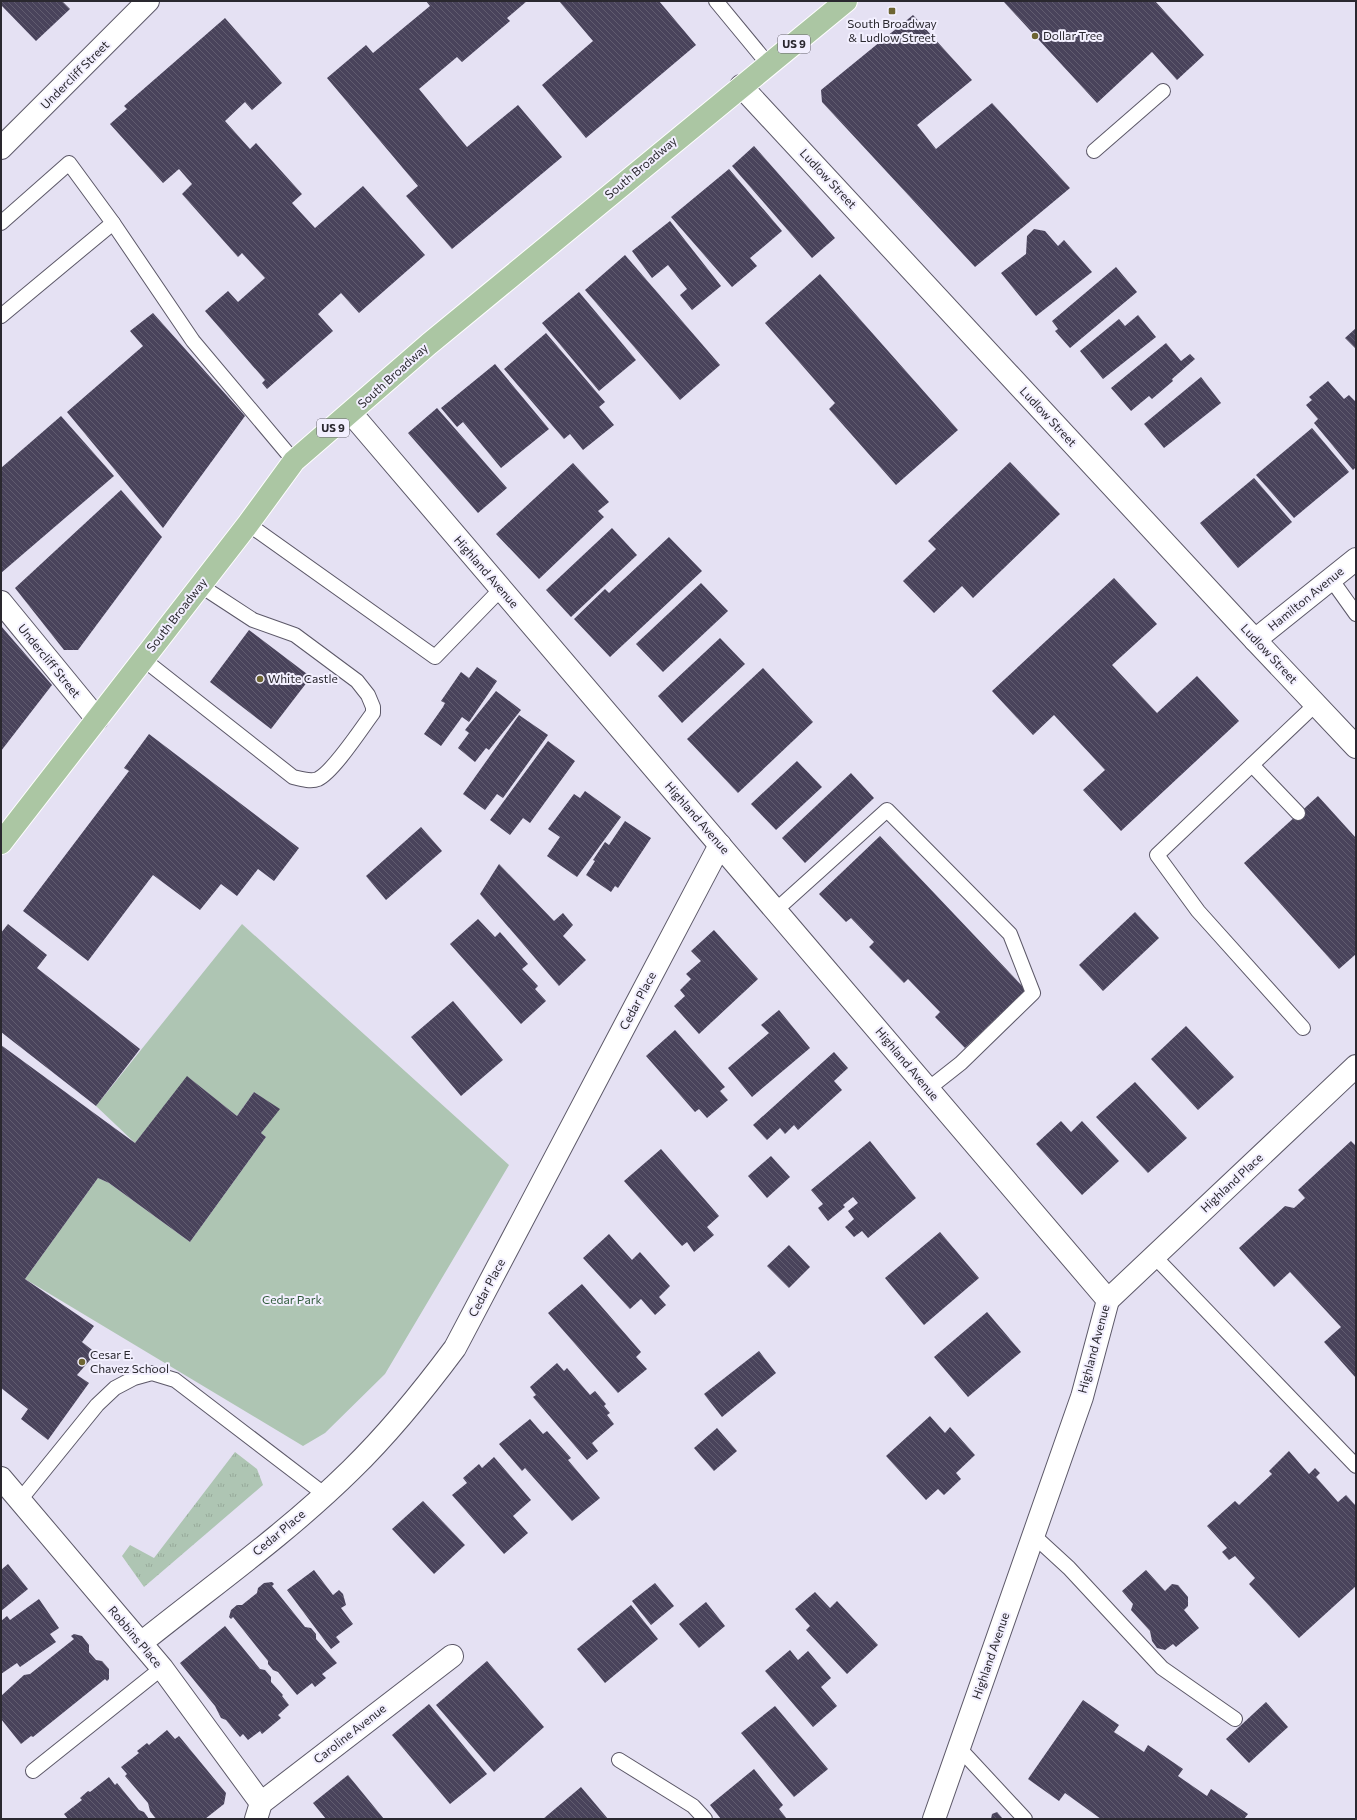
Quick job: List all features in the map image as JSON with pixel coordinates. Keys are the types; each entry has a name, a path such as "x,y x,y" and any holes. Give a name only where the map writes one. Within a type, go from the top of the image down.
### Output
{"main road":[{"name":"South Broadway","path":"1,843 201,586 294,461 429,344 846,1"}],"street":[{"name":"Undercliff Street","path":"1,148 148,1"},
{"name":"Ludlow Street","path":"741,86 1356,747"},
{"name":"Highland Avenue","path":"351,413 1108,1300 1082,1397 934,1819"},
{"name":"Hamilton Avenue","path":"1255,640 1356,559"},
{"name":"Undercliff Street","path":"1,602 97,719"},
{"name":"Cedar Place","path":"141,1643 269,1543 351,1470 420,1394 455,1348 720,845"},
{"name":"Highland Place","path":"1108,1300 1356,1066"},
{"name":"Robbins Place","path":"1,1478 162,1668 258,1811"},
{"name":"Caroline Avenue","path":"258,1811 452,1656"}],"lane":[{"path":"716,1 768,64"},
{"path":"1094,151 1163,91"},
{"path":"1,223 69,163 113,223 193,341 294,461"},
{"path":"1,316 113,223"},
{"path":"248,524 435,657 501,589"},
{"path":"1331,579 1356,614"},
{"path":"143,659 293,777 305,780 317,779 329,771 373,713 373,707 368,695 357,681 295,635 253,620 201,586"},
{"path":"1303,1028 1198,911 1157,855 1316,704"},
{"path":"1252,765 1298,814"},
{"path":"776,910 887,810 1010,934 1033,993 961,1063 928,1089"},
{"path":"1154,1256 1356,1466"},
{"path":"20,1500 97,1405 115,1388 134,1378 152,1373 175,1380 324,1494"},
{"path":"1033,1536 1069,1568 1162,1668 1235,1719"},
{"path":"33,1771 162,1668"},
{"path":"959,1748 1025,1819"},
{"path":"619,1760 693,1806 705,1819"}],"green space":[{"name":"Cedar Park","path":"242,924 509,1165 385,1374 325,1433 303,1446 25,1279 98,1178 109,1183 190,1242 266,1137 261,1133 279,1109 254,1092 237,1116 188,1077 135,1143 96,1106"},
{"path":"235,1452 257,1469 263,1485 144,1587 122,1556 130,1545 154,1558"}],"building":[{"path":"1,1 62,1 70,9 36,41 1,5"},
{"path":"426,1 527,1 507,18 510,21 462,62 457,57 419,89 467,147 518,105 562,157 452,249 406,196 418,186 327,78 366,45 373,53 430,6"},
{"path":"559,1 659,1 696,45 586,138 542,85 593,41"},
{"path":"1003,1 1155,1 1204,55 1177,80 1152,52 1097,103"},
{"path":"913,15 972,80 917,125 936,149 992,103 1070,188 975,267 822,102 821,90"},
{"path":"225,18 282,83 252,110 245,102 225,121 250,149 256,143 302,194 292,203 315,228 363,186 425,255 359,313 341,293 318,314 333,331 267,389 262,383 265,380 205,311 228,291 238,302 265,278 242,253 238,257 182,194 192,184 179,169 163,183 110,124 127,109 124,106"},
{"path":"754,146 835,238 812,258 732,166"},
{"path":"729,169 782,231 750,258 757,266 732,287 671,217"},
{"path":"670,221 721,286 692,310 680,295 687,289 668,265 652,278 632,251"},
{"path":"1034,229 1045,231 1058,246 1064,240 1092,272 1036,316 1001,273 1026,254 1027,236"},
{"path":"625,255 720,365 680,400 585,290"},
{"path":"1116,267 1137,292 1070,348 1055,331 1058,329 1052,321"},
{"path":"820,274 958,430 896,485 829,409 835,403 765,323"},
{"path":"579,292 636,360 599,391 542,323"},
{"path":"153,313 245,416 163,528 67,412 143,346 130,331"},
{"path":"1138,315 1156,337 1103,379 1080,351 1119,319 1125,326"},
{"path":"1356,328 1356,349 1345,338"},
{"path":"546,333 605,402 599,407 614,425 583,450 570,434 564,439 504,369"},
{"path":"1166,343 1181,361 1190,354 1195,359 1152,399 1149,396 1131,411 1111,388"},
{"path":"495,364 549,429 501,468 463,422 457,427 441,408"},
{"path":"1201,377 1221,403 1164,448 1144,424"},
{"path":"1328,381 1344,399 1349,395 1356,402 1356,467 1353,470 1314,423 1318,419 1306,405 1312,400 1309,397"},
{"path":"437,408 507,488 478,513 408,433"},
{"path":"61,416 114,476 1,573 1,468"},
{"path":"1312,428 1349,472 1294,518 1256,475"},
{"path":"1010,462 1060,514 973,598 962,586 934,613 903,581 936,549 928,541"},
{"path":"573,463 609,502 598,511 604,517 539,579 496,534"},
{"path":"1254,478 1292,522 1238,568 1200,523"},
{"path":"121,490 162,537 78,650 64,650 15,588"},
{"path":"612,528 637,555 571,617 546,590"},
{"path":"669,537 702,571 610,657 574,619 605,589 609,593"},
{"path":"1114,578 1157,624 1112,665 1157,713 1197,676 1239,721 1121,831 1083,790 1105,770 1054,715 1033,735 992,691"},
{"path":"701,583 728,611 663,672 636,644"},
{"path":"1,626 52,685 1,751"},
{"name":"White Castle","path":"249,630 311,677 271,729 210,682"},
{"path":"720,638 745,664 682,723 658,696"},
{"path":"477,667 497,681 469,722 462,717 441,746 424,734 443,707 445,703 441,701 461,672 469,678"},
{"path":"763,668 813,722 738,793 687,739"},
{"path":"496,691 521,710 489,750 486,748 475,762 458,748 469,733 465,730"},
{"path":"519,715 548,735 503,798 497,794 485,810 463,794"},
{"path":"149,734 299,848 274,881 258,869 237,896 221,884 200,910 153,875 88,961 23,911 129,771 124,768"},
{"path":"548,741 575,761 530,823 523,818 510,835 490,820"},
{"path":"797,761 822,787 776,830 751,804"},
{"path":"851,773 874,798 805,863 782,838"},
{"path":"585,791 621,817 577,877 547,856 560,837 548,829 574,794 580,798"},
{"path":"1318,796 1356,838 1356,954 1339,969 1244,863"},
{"path":"625,821 651,838 618,888 615,886 611,892 586,875 595,861 593,860 605,842 609,845"},
{"path":"421,827 442,851 386,900 366,876"},
{"path":"880,836 1026,990 965,1048 935,1017 940,1012 908,979 904,983 869,947 874,942 851,918 846,922 819,894"},
{"path":"499,864 554,921 563,913 573,925 563,936 586,960 559,986 480,894"},
{"path":"1135,912 1159,938 1103,991 1079,965"},
{"path":"478,919 495,937 500,932 528,964 522,969 538,986 535,989 546,1001 521,1024 450,944"},
{"path":"8,924 47,955 37,968 140,1049 96,1106 1,1032 1,933"},
{"path":"714,930 758,979 699,1034 674,1006 685,996 680,990 691,979 686,974 701,961 691,951"},
{"path":"453,1001 503,1060 461,1096 411,1037"},
{"path":"779,1010 810,1048 752,1097 728,1068 769,1033 761,1025"},
{"path":"1186,1026 1234,1077 1198,1110 1151,1059"},
{"path":"675,1030 725,1087 720,1091 728,1100 707,1118 699,1109 695,1112 646,1056"},
{"path":"1,1045 135,1143 187,1076 237,1116 254,1092 280,1109 261,1133 266,1137 190,1242 109,1183 98,1178 25,1279 94,1326 82,1342 96,1353 77,1375 89,1383 48,1440 21,1419 28,1409 1,1388"},
{"path":"834,1052 848,1068 834,1081 842,1090 798,1130 794,1125 785,1134 780,1128 767,1140 753,1125"},
{"path":"1135,1082 1187,1138 1148,1173 1096,1117"},
{"path":"1061,1121 1071,1132 1082,1121 1119,1161 1082,1195 1036,1144"},
{"path":"870,1141 916,1198 868,1238 862,1231 854,1237 845,1227 854,1219 848,1211 858,1203 853,1197 843,1205 845,1207 828,1221 818,1208 823,1204 811,1190"},
{"path":"1351,1141 1356,1146 1356,1378 1324,1342 1341,1327 1290,1272 1274,1287 1239,1248 1285,1206 1294,1208 1305,1198 1298,1190"},
{"path":"661,1149 719,1216 707,1227 714,1235 694,1252 687,1242 682,1246 624,1181"},
{"path":"771,1156 790,1177 767,1198 748,1176"},
{"path":"940,1232 979,1278 924,1325 885,1278"},
{"path":"609,1234 632,1260 640,1252 670,1286 659,1297 666,1305 655,1315 641,1299 630,1309 583,1258"},
{"path":"789,1245 810,1267 789,1288 767,1266"},
{"path":"582,1284 641,1352 636,1357 647,1369 618,1393 548,1313"},
{"path":"987,1312 1021,1352 968,1397 934,1357"},
{"path":"759,1351 776,1373 722,1417 704,1394"},
{"path":"557,1363 564,1371 567,1368 590,1395 595,1391 606,1404 604,1406 610,1413 607,1415 614,1424 592,1443 598,1451 587,1460 533,1397 536,1395 530,1387"},
{"path":"930,1416 945,1433 950,1427 975,1455 956,1473 961,1479 944,1495 938,1489 926,1500 886,1456"},
{"path":"530,1419 543,1434 547,1431 571,1458 568,1460 600,1498 572,1521 525,1468 522,1471 499,1444"},
{"path":"717,1428 737,1451 714,1471 694,1448"},
{"path":"1289,1451 1309,1474 1315,1468 1320,1473 1316,1477 1338,1502 1346,1495 1356,1506 1356,1586 1299,1638 1249,1584 1255,1578 1235,1556 1229,1560 1222,1552 1227,1548 1207,1526 1235,1501 1239,1505 1272,1474 1269,1471"},
{"path":"494,1457 531,1500 513,1516 528,1533 504,1554 452,1495 467,1483 463,1478 479,1464 482,1468"},
{"path":"423,1501 465,1545 434,1574 392,1529"},
{"path":"8,1564 28,1589 1,1611 1,1570"},
{"path":"314,1570 333,1595 339,1590 343,1594 346,1605 341,1608 353,1624 336,1637 340,1642 331,1649 287,1590"},
{"path":"1146,1570 1165,1591 1172,1584 1178,1585 1188,1597 1188,1606 1184,1610 1199,1628 1176,1647 1173,1644 1165,1650 1157,1648 1152,1641 1150,1631 1131,1610 1133,1604 1122,1591"},
{"path":"272,1582 274,1584 272,1586 305,1627 311,1628 316,1634 316,1639 337,1663 322,1674 326,1678 315,1687 312,1683 297,1695 278,1672 273,1670 268,1664 268,1661 233,1617 231,1619 229,1617 231,1610 237,1605 242,1605 257,1593 258,1588 264,1583"},
{"path":"655,1583 674,1606 651,1625 632,1601"},
{"path":"815,1592 830,1608 837,1601 878,1645 847,1674 806,1630 810,1626 795,1609"},
{"path":"39,1599 59,1628 50,1634 56,1642 20,1667 17,1663 1,1674 1,1621 7,1616 10,1620"},
{"path":"706,1602 725,1626 699,1648 679,1624"},
{"path":"631,1605 658,1639 605,1683 577,1649"},
{"path":"225,1626 260,1669 265,1670 271,1677 271,1682 283,1695 282,1696 289,1705 278,1715 281,1718 262,1734 260,1731 248,1740 243,1734 240,1737 226,1720 221,1718 215,1706 180,1663"},
{"path":"74,1634 82,1636 89,1645 89,1652 96,1660 102,1661 109,1669 109,1679 107,1681 105,1679 33,1737 31,1736 21,1744 1,1719 1,1696 24,1675 30,1674 74,1639 71,1636"},
{"path":"790,1650 798,1660 808,1651 831,1678 821,1687 837,1706 813,1727 765,1671"},
{"path":"487,1661 544,1727 494,1772 436,1705"},
{"path":"1083,1700 1119,1725 1114,1732 1144,1752 1148,1745 1183,1769 1178,1776 1207,1796 1211,1789 1248,1814 1244,1819 1101,1819 1065,1793 1059,1801 1028,1779"},
{"path":"1266,1702 1288,1727 1249,1763 1226,1739"},
{"path":"429,1704 487,1774 450,1804 392,1735"},
{"path":"775,1706 828,1769 794,1797 741,1733"},
{"path":"167,1730 175,1739 179,1736 226,1793 224,1804 205,1819 156,1819 150,1811 148,1803 125,1776 127,1774 121,1767 139,1753 137,1751 147,1743 149,1745"},
{"path":"754,1769 783,1805 779,1809 787,1819 721,1819 710,1805"},
{"path":"348,1775 384,1819 326,1819 313,1803"},
{"path":"109,1777 115,1785 117,1783 139,1810 144,1812 149,1819 68,1819 64,1814 82,1800 80,1798 88,1791 90,1792"},
{"path":"581,1787 608,1819 543,1819"},
{"path":"997,1812 1003,1819 991,1819 992,1814"}],"place":[{"name":"South Broadway & Ludlow Street","path":"892,11"},
{"name":"Dollar Tree","path":"1035,36"},
{"name":"White Castle","path":"260,679"},
{"name":"Cesar E. Chavez School","path":"82,1362"}]}
